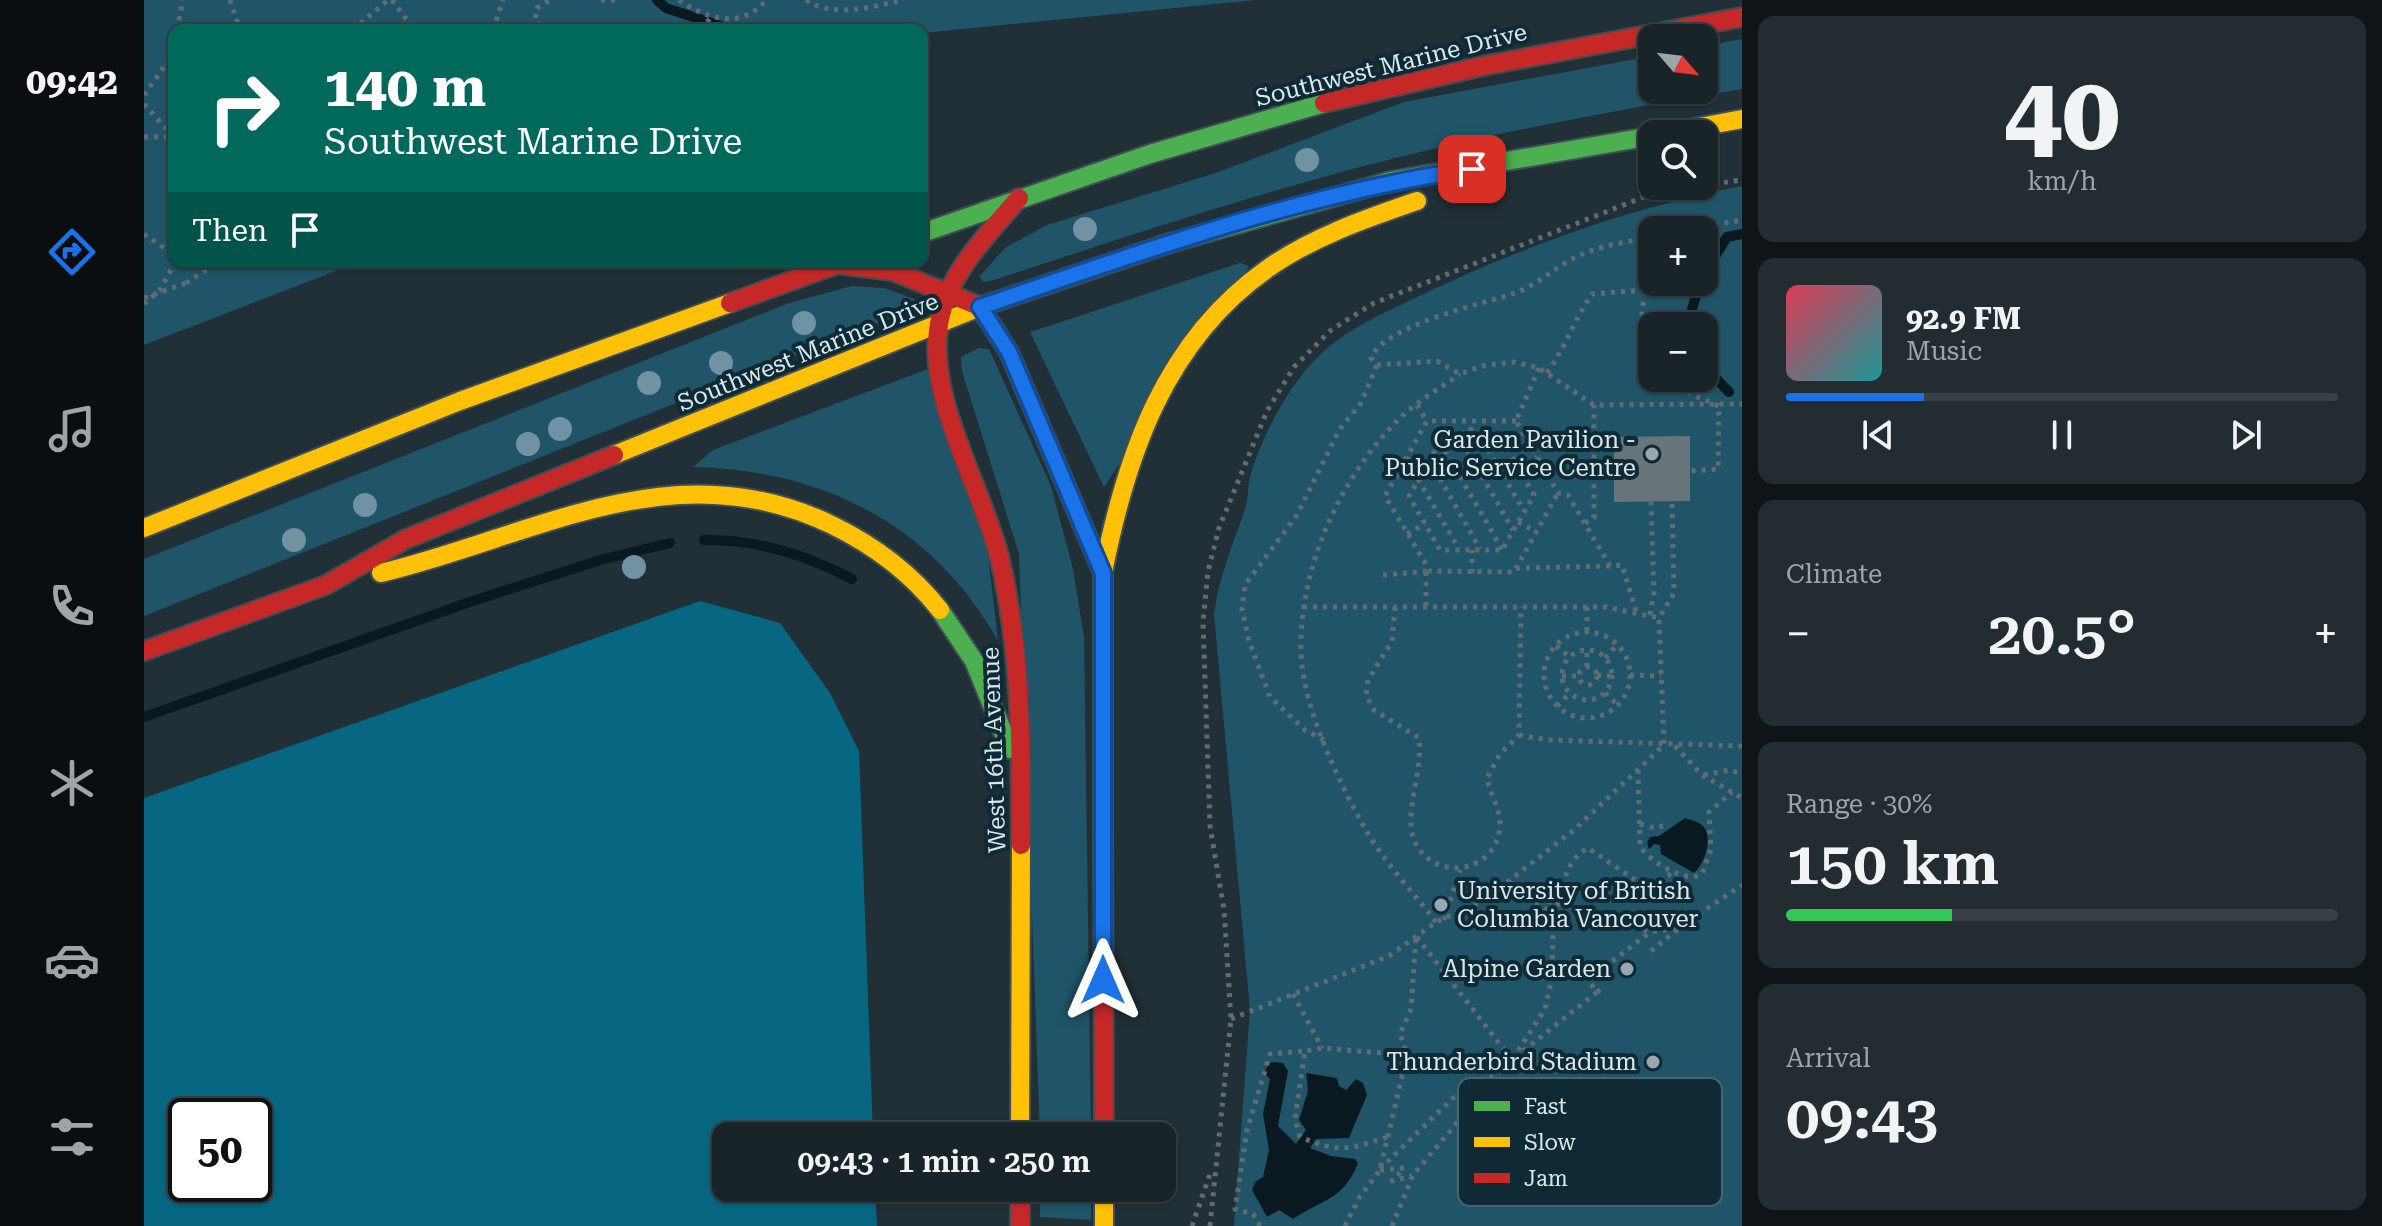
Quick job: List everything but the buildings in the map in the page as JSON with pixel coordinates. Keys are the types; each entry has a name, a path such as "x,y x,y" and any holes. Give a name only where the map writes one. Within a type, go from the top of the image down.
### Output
{"main road":[{"name":"Southwest Marine Drive","path":"928,231 1229,130 1440,75 1612,38 1742,17"},
{"path":"1718,124 1742,119"},
{"name":"Southwest Marine Drive","path":"144,651 326,585 406,539 938,327 980,307 1184,238 1376,185 1638,139"},
{"path":"1104,1122 1103,573 1124,471 1143,419 1172,368 1203,326 1271,267 1313,241 1438,194 1500,165"},
{"name":"West 16th Avenue","path":"1019,198 972,254 948,292 938,327 935,359 993,535 1011,614 1021,700 1020,1122"},
{"path":"144,528 460,401 826,268"},
{"path":"873,268 893,271 980,307 1009,352 1103,573"},
{"path":"326,585 423,564 625,500 685,492 744,496 779,504 857,535 883,554 940,609 958,634 991,695 1021,782"},
{"path":"1020,1202 1020,1226"},
{"path":"1104,1202 1104,1226"}],"path":[{"path":"178,24 183,0"},
{"path":"230,0 238,24"},
{"path":"360,24 390,0 412,24"},
{"path":"495,24 503,0"},
{"path":"538,24 535,22 537,8 550,0"},
{"path":"601,0 620,0"},
{"path":"679,0 710,18 735,19 753,14 766,0"},
{"path":"806,0 834,9 858,10 904,0"},
{"path":"706,24 710,18"},
{"path":"144,95 168,61"},
{"path":"144,104 168,130"},
{"path":"144,137 168,136"},
{"path":"1718,184 1742,180"},
{"path":"1210,1226 1213,1165 1231,1019 1224,910 1210,826 1203,622 1208,571 1219,528 1267,411 1303,358 1331,330 1374,303 1638,199"},
{"path":"1718,225 1742,220"},
{"path":"144,234 168,251"},
{"path":"1377,365 1371,358 1375,349 1389,338 1479,303 1518,292 1581,254 1638,240"},
{"path":"144,304 160,290 172,268"},
{"path":"144,298 186,283 209,268"},
{"path":"1547,373 1592,294 1638,291"},
{"path":"1377,365 1437,361 1460,374"},
{"path":"1436,922 1368,834 1345,792 1308,691 1301,656 1303,607 1325,532 1357,468 1398,420 1460,374 1506,362 1539,368 1594,405 1742,404"},
{"path":"1324,740 1286,716 1270,697 1249,641 1242,609 1245,585 1297,515 1339,430 1361,403 1377,365"},
{"path":"1516,421 1539,368"},
{"path":"1689,392 1719,406"},
{"path":"1417,405 1427,421"},
{"path":"1585,524 1594,518 1594,405"},
{"path":"1691,471 1718,469 1719,406"},
{"path":"1427,421 1516,421"},
{"path":"1426,606 1428,572 1385,496 1427,421"},
{"path":"1471,421 1471,441"},
{"path":"1516,421 1558,493 1568,495 1610,566"},
{"path":"1440,442 1502,440 1534,495 1502,550"},
{"path":"1462,441 1513,530"},
{"path":"1483,441 1524,512"},
{"path":"1440,442 1409,496 1425,524 1440,550 1502,550"},
{"path":"1440,442 1502,550"},
{"path":"1519,469 1537,457"},
{"path":"1406,458 1425,468"},
{"path":"1429,460 1481,550"},
{"path":"1594,473 1613,473"},
{"path":"1418,479 1460,550"},
{"path":"1383,575 1514,572 1558,493"},
{"path":"1650,615 1654,593 1651,501"},
{"path":"1231,1019 1389,956 1436,922 1486,899 1575,829 1664,745 1659,618 1674,593 1672,501"},
{"path":"1518,522 1536,532"},
{"path":"1407,534 1425,524"},
{"path":"1472,550 1472,573"},
{"path":"1516,568 1622,565 1636,611"},
{"path":"1303,607 1587,607 1636,611 1659,618"},
{"path":"1395,607 1392,641 1368,680 1366,695 1374,710 1419,738 1421,753 1412,834 1418,848 1432,862 1460,870 1470,869 1487,856 1500,825 1487,778 1500,754 1519,735 1521,607"},
{"path":"1587,607 1587,632"},
{"path":"1587,632 1598,634 1617,645 1630,675 1618,705 1607,714 1581,718 1557,706 1549,696 1545,669 1556,646 1576,634 1587,632"},
{"path":"1605,658 1617,645"},
{"path":"1556,646 1570,657"},
{"path":"1562,676 1578,676 1587,667 1587,650"},
{"path":"1587,650 1605,658 1612,676 1605,693 1587,700 1570,693 1562,676 1570,657 1587,650"},
{"path":"1587,667 1597,675 1612,676"},
{"path":"1587,685 1594,682 1597,675"},
{"path":"1630,675 1661,676"},
{"path":"1578,676 1587,685 1587,700"},
{"path":"1557,706 1570,693"},
{"path":"1605,693 1618,705"},
{"path":"1519,735 1548,740 1742,746"},
{"path":"1675,745 1702,775 1742,798"},
{"path":"1638,769 1643,852 1674,872 1697,877 1702,874 1711,849 1709,812 1732,792"},
{"path":"1702,775 1730,770 1742,774"},
{"path":"1640,824 1655,828 1666,825"},
{"path":"1557,905 1567,871 1581,852 1588,848 1640,883 1652,885 1674,872"},
{"path":"1444,920 1460,870"},
{"path":"1509,882 1548,911 1553,925 1552,977 1545,1009 1512,1060"},
{"path":"1651,951 1678,928 1742,885"},
{"path":"1528,896 1614,917 1650,932"},
{"path":"1597,992 1588,980 1650,932 1678,928"},
{"path":"1416,936 1512,1060"},
{"path":"1380,1170 1407,1055 1400,1034 1411,1009 1416,936"},
{"path":"1490,1078 1604,987"},
{"path":"1293,994 1322,1048"},
{"path":"1260,1226 1253,1214 1235,1209 1247,1130 1270,1054 1322,1048 1407,1055"},
{"path":"1305,1051 1295,1118 1300,1137 1348,1150 1388,1137"},
{"path":"1345,1226 1359,1198 1380,1170 1458,1096"},
{"path":"1392,1226 1413,1175 1458,1122"},
{"path":"1192,1226 1213,1165"},
{"path":"1380,1170 1404,1168 1392,1181 1413,1175"}],"shaded area":[{"path":"144,0 1256,0 928,32 928,24 168,24 168,268 343,268 144,345"},
{"path":"1742,39 1742,89 1718,93 1718,43"},
{"path":"1638,59 1638,104 1658,104 1419,152 1233,203 994,280 984,282 979,277 1005,248 1047,225 1216,173 1404,102"},
{"name":"University of British Columbia Vancouver","path":"1742,186 1742,1226 1234,1226 1250,1010 1214,614 1223,573 1246,505 1251,473 1262,443 1306,369 1339,339 1389,311 1494,262 1616,218 1680,200 1718,200 1718,191"},
{"path":"1240,263 1249,266 1104,487 1030,332"},
{"path":"852,286 884,288 925,303 921,308 866,327 144,616 144,559 789,303"},
{"path":"979,348 989,349 1051,486 1073,569 1084,637 1091,1122 1039,1122 1019,554 962,371 961,357"},
{"path":"928,369 986,538 998,641 972,600 941,565 907,536 870,512 830,493 787,479 693,467 713,450"},
{"path":"700,601 780,623 830,693 859,751 872,1122 712,1122 712,1202 876,1202 877,1226 144,1226 144,798"},
{"path":"1685,818 1703,826 1708,837 1704,858 1694,873 1661,854 1660,845 1654,844 1649,849 1647,843 1650,837 1659,836"},
{"path":"1269,1063 1283,1063 1288,1071 1278,1126 1296,1144 1306,1130 1299,1120 1308,1091 1306,1073 1337,1078 1339,1086 1346,1090 1356,1079 1363,1083 1367,1095 1349,1138 1316,1139 1310,1148 1331,1156 1355,1159 1358,1163 1352,1175 1331,1198 1293,1219 1279,1210 1267,1217 1252,1190 1255,1182 1263,1177 1269,1150 1263,1114 1270,1079 1264,1073"},
{"path":"1040,1202 1091,1202 1091,1220 1040,1217"}],"waterway":[{"path":"657,0 666,8 715,24"},
{"path":"1718,251 1727,237 1742,234"},
{"path":"1691,312 1696,296"},
{"path":"1718,381 1729,392"},
{"path":"704,540 743,542 781,550 852,579"},
{"path":"144,717 470,602 600,560 670,543"}],"traffic: fast":[{"path":"928,231 1150,154 1324,103"},
{"path":"1170,243 1391,181 1638,138"},
{"path":"940,610 974,661 1010,749"}],"traffic: slow":[{"path":"1718,124 1742,119"},
{"path":"1103,573 1112,529 1138,444 1176,366 1202,330 1232,298 1267,269 1302,247 1417,201"},
{"path":"614,455 980,307 1170,243"},
{"path":"144,528 460,401 730,303"},
{"path":"980,307 1009,352 1103,573 1103,824"},
{"path":"381,573 605,506 660,497 717,495 774,503 832,525 890,561 917,584 940,610"},
{"path":"1020,1122 1021,845"},
{"path":"1104,1202 1104,1226"}],"traffic: jam":[{"path":"1324,103 1483,66 1742,17"},
{"path":"1019,198 957,275 942,311 937,359 949,417 992,533 1007,596 1019,702 1021,845"},
{"path":"730,303 826,268"},
{"path":"869,268 893,271 976,305"},
{"path":"144,651 326,585 406,539 614,455"},
{"path":"1103,824 1104,1122"},
{"path":"1020,1202 1020,1226"}],"place":[{"name":"Garden Pavilion - Public Service Centre","path":"1652,454"},
{"name":"University of British Columbia Vancouver","path":"1441,905"},
{"name":"Alpine Garden","path":"1627,969"},
{"name":"Thunderbird Stadium","path":"1653,1062"}],"route":[{"path":"1103,980 1103,573 1009,352 980,307 1184,238 1391,181 1472,169"}]}
